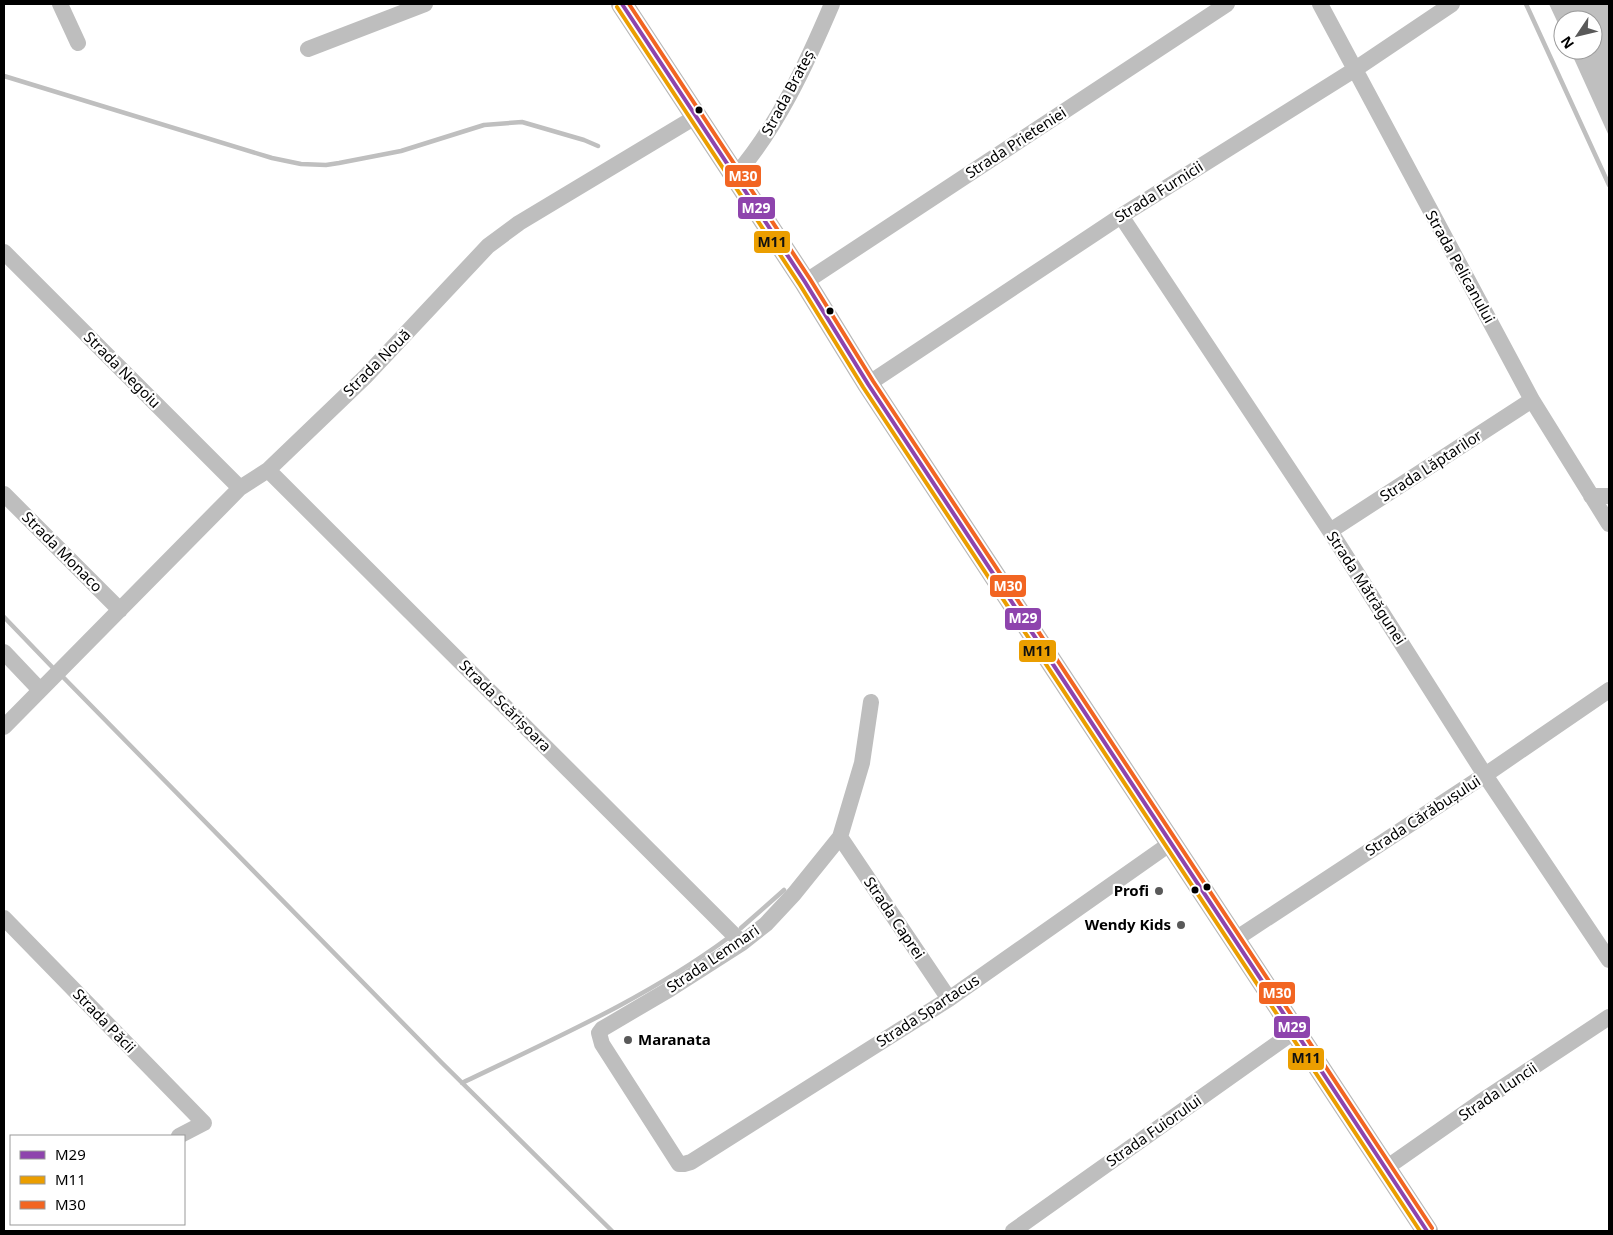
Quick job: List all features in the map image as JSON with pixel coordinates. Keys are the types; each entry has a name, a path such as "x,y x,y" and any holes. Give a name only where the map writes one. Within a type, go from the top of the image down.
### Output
{"street":[{"path":"60,4 78,44"},
{"path":"308,49 426,4"},
{"path":"622,4 805,282 868,384 1428,1231"},
{"name":"Strada Brateș","path":"735,176 755,153 780,112 832,4"},
{"name":"Strada Prieteniei","path":"805,282 1227,4"},
{"name":"Strada Pelicanului","path":"1320,4 1532,400 1609,524"},
{"name":"Strada Furnicii","path":"868,384 1121,216 1354,70 1452,4"},
{"name":"Strada Nouă","path":"4,727 240,488 268,470 365,377 488,246 519,223 697,116"},
{"name":"Strada Mătrăgunei","path":"1121,216 1330,531 1485,775 1609,960"},
{"name":"Strada Negoiu","path":"4,252 240,488"},
{"name":"Strada Lăptarilor","path":"1330,531 1532,400"},
{"name":"Strada Scărișoara","path":"268,470 742,943"},
{"name":"Strada Monaco","path":"4,494 120,610"},
{"path":"1591,496 1609,496"},
{"path":"4,652 40,690"},
{"name":"Strada Cărăbușului","path":"1234,940 1485,775 1609,690"},
{"name":"Strada Lemnari","path":"678,1164 602,1044 599,1033 608,1025 670,989 742,943 766,924 794,894 840,837 862,764 871,702"},
{"name":"Strada Caprei","path":"840,837 949,999"},
{"name":"Strada Spartacus","path":"678,1164 691,1162 949,999 1171,844"},
{"name":"Strada Păcii","path":"4,918 204,1123 181,1135"},
{"name":"Strada Luncii","path":"1386,1168 1609,1017"},
{"name":"Strada Fuiorului","path":"1013,1231 1295,1031"}],"shaded area":[{"path":"1549,4 1609,4 1609,136 1575,60 1603,60 1603,10 1553,10 1553,13"}],"waterway":[{"path":"1526,4 1609,185"},
{"path":"4,76 272,158 301,164 326,165 339,163 401,151 484,125 522,122 584,140 598,146"},
{"path":"4,617 55,670"},
{"path":"61,675 442,1063 612,1231"},
{"path":"741,928 784,890"},
{"path":"462,1083 565,1034 632,999 697,960 728,938"}],"transit line":[{"name":"M29","path":"622,4 805,282 868,384 1427,1231"},
{"name":"M30","path":"629,4 810,279 873,381 1432,1228"},
{"name":"M11","path":"617,7 800,285 863,387 1420,1231"}],"place":[{"name":"Profi","path":"1159,891"},
{"name":"Wendy Kids","path":"1181,925"},
{"name":"Maranata","path":"628,1040"}]}
